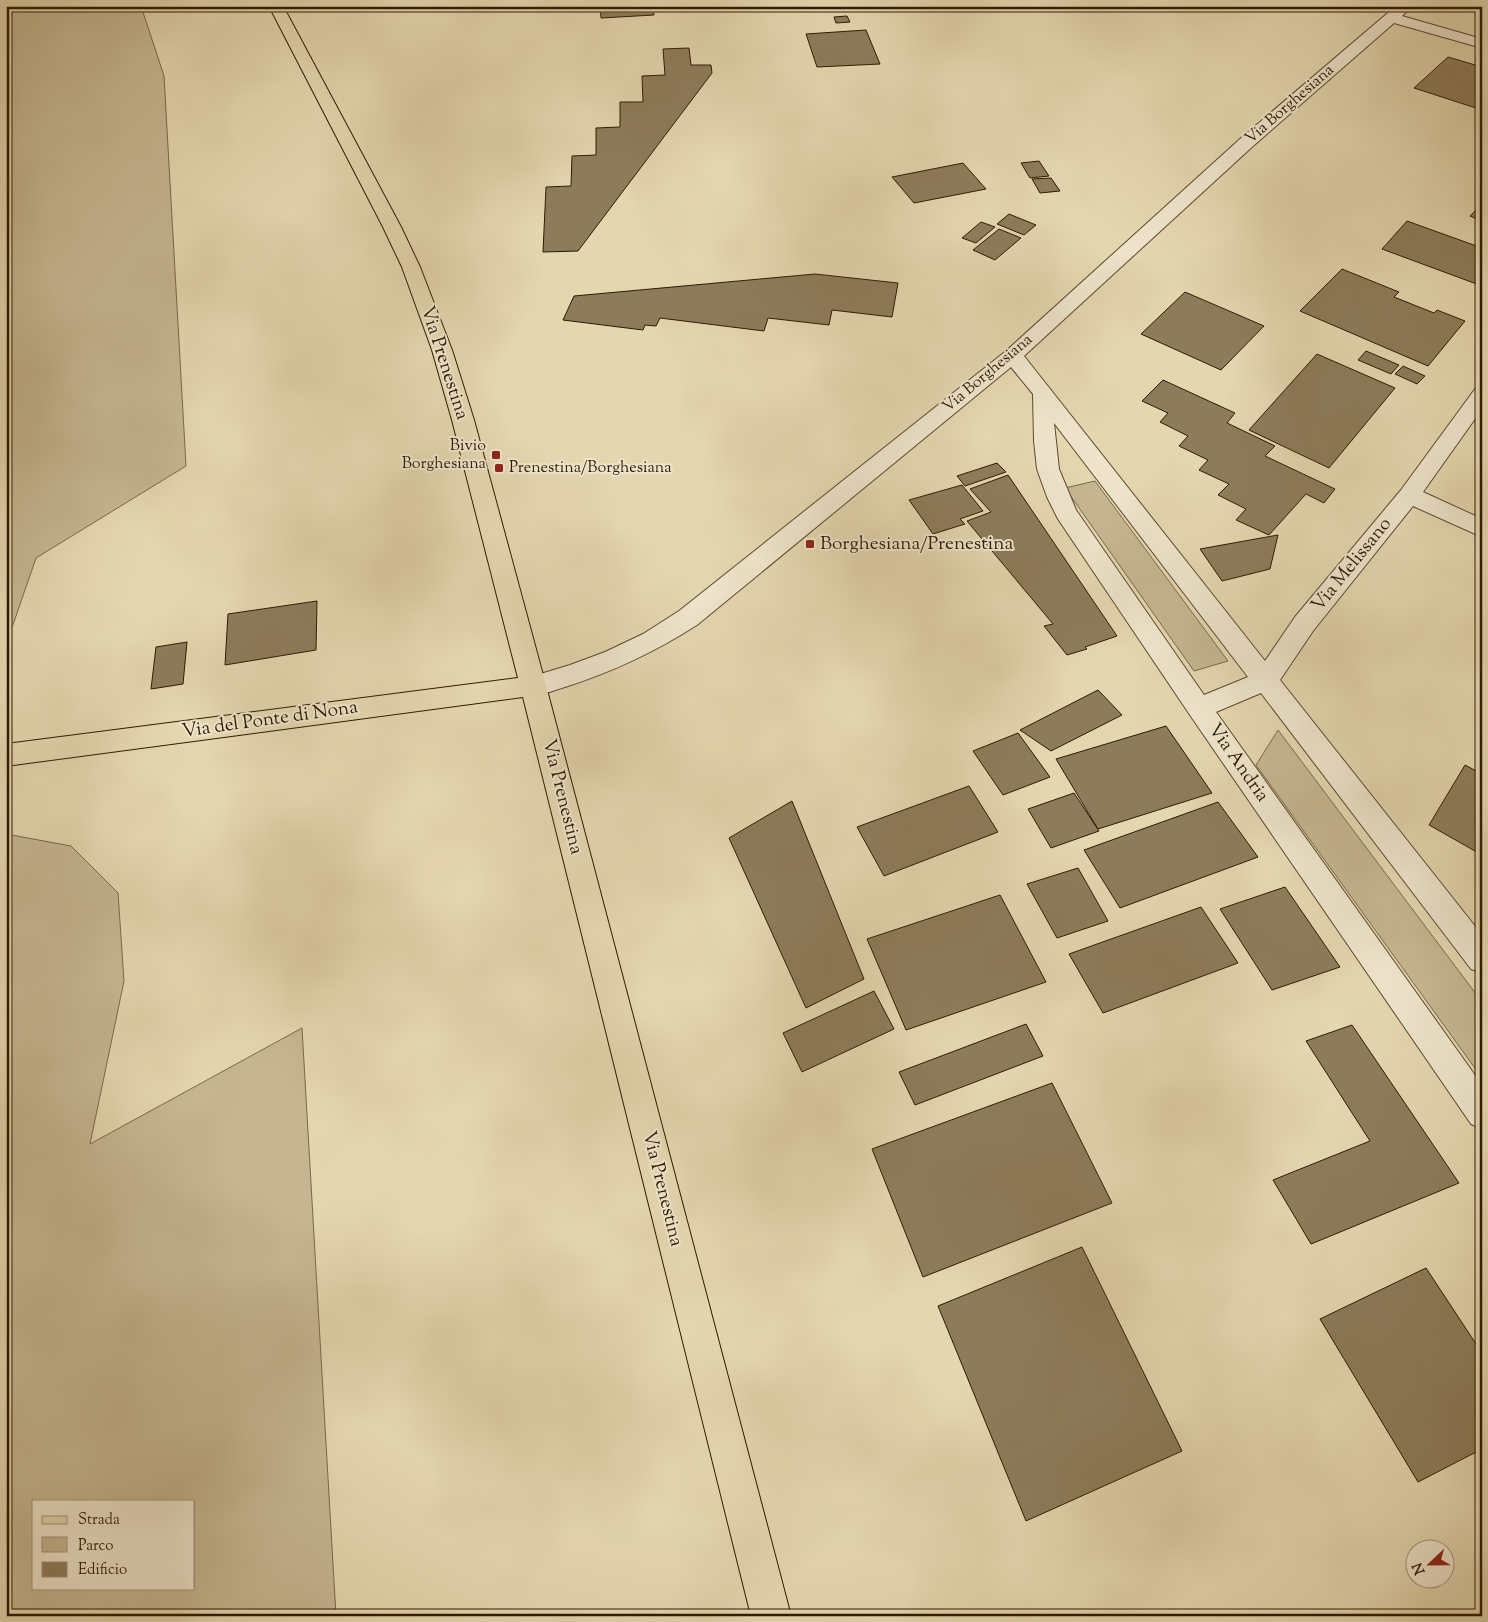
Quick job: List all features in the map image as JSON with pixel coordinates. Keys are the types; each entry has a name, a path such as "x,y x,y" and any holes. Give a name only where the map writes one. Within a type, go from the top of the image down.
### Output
{"main road":[{"name":"Via Prenestina","path":"276,6 381,205 411,267 426,305 460,411 533,686 771,1616"},
{"name":"Via del Ponte di Nona","path":"6,755 533,686"}],"street":[{"name":"Via Borghesiana","path":"533,686 608,663 642,647 674,628 1013,355 1246,143 1399,12"},
{"path":"1399,12 1482,44"},
{"path":"1013,355 1482,959"},
{"name":"Via Andria","path":"1042,394 1046,466 1055,493 1066,513 1199,708 1482,1113"},
{"name":"Via Melissano","path":"1265,681 1304,624 1409,495 1482,394"},
{"path":"1409,495 1482,529"},
{"path":"1199,708 1265,681"}],"green space":[{"path":"6,6 141,6 164,76 186,466 36,558 6,645"},
{"path":"1095,481 1228,661 1194,671 1065,488"},
{"path":"1278,730 1482,1002 1482,1078 1256,765"},
{"path":"6,834 71,846 118,893 124,981 90,1144 302,1028 336,1616 6,1616"}],"building":[{"path":"600,6 653,6 654,15 601,18"},
{"path":"847,16 850,22 836,23 834,17"},
{"path":"866,30 880,64 817,67 806,34"},
{"path":"689,48 691,65 711,65 712,73 578,251 543,252 546,187 571,186 572,156 596,155 596,128 620,127 620,102 643,102 642,76 665,75 663,49"},
{"path":"1448,57 1482,67 1482,110 1414,88"},
{"path":"1039,161 1049,176 1030,178 1021,163"},
{"path":"963,163 986,189 914,203 892,177"},
{"path":"1051,178 1060,191 1040,193 1032,179"},
{"path":"1482,204 1482,221 1470,216"},
{"path":"1009,214 1036,225 1024,235 997,224"},
{"path":"1407,221 1482,248 1482,286 1382,249"},
{"path":"981,222 995,227 976,243 962,238"},
{"path":"999,229 1021,238 995,260 973,250"},
{"path":"1342,269 1399,292 1394,297 1434,313 1437,310 1465,321 1428,366 1300,311"},
{"path":"815,274 898,283 892,317 832,310 829,325 768,318 764,331 660,318 656,326 645,325 643,330 563,320 574,296"},
{"path":"1185,292 1264,326 1221,370 1141,334"},
{"path":"1366,351 1399,365 1391,374 1358,360"},
{"path":"1317,354 1395,388 1329,468 1249,430"},
{"path":"1403,366 1425,376 1417,384 1395,374"},
{"path":"1163,380 1235,413 1227,423 1275,446 1265,456 1335,489 1324,503 1306,494 1269,535 1236,520 1246,509 1218,495 1229,484 1199,470 1208,460 1179,446 1188,436 1160,422 1168,413 1142,401"},
{"path":"997,463 1006,472 965,486 957,476"},
{"path":"1008,475 1117,636 1067,655 1044,626 1053,624 967,521 991,512 970,489"},
{"path":"962,485 983,511 960,519 965,524 933,534 909,500"},
{"path":"1278,535 1270,569 1222,581 1200,549"},
{"path":"317,601 316,650 225,665 228,614"},
{"path":"187,642 183,684 151,689 156,647"},
{"path":"1098,690 1122,715 1051,751 1020,730"},
{"path":"1166,726 1212,793 1098,829 1056,759"},
{"path":"1018,733 1050,777 1003,795 973,751"},
{"path":"1465,765 1482,774 1482,855 1429,825"},
{"path":"969,786 998,832 884,876 857,827"},
{"path":"1074,793 1099,831 1051,848 1028,809"},
{"path":"792,801 864,979 806,1008 729,838"},
{"path":"1218,802 1258,857 1120,908 1084,850"},
{"path":"1078,868 1108,921 1057,938 1027,884"},
{"path":"1285,887 1340,967 1272,990 1220,909"},
{"path":"1000,895 1046,982 906,1030 867,939"},
{"path":"1201,907 1238,963 1103,1013 1069,954"},
{"path":"874,991 894,1029 802,1072 783,1033"},
{"path":"1026,1024 1043,1056 915,1105 899,1072"},
{"path":"1352,1025 1459,1183 1311,1244 1273,1180 1370,1141 1306,1041"},
{"path":"1052,1083 1112,1203 923,1277 872,1149"},
{"path":"1082,1247 1182,1451 1026,1521 938,1306"},
{"path":"1426,1268 1482,1353 1482,1449 1418,1482 1320,1319"}],"place":[{"name":"Bivio Borghesiana","path":"496,455"},
{"name":"Prenestina/Borghesiana","path":"499,468"},
{"name":"Borghesiana/Prenestina","path":"810,544"}]}
